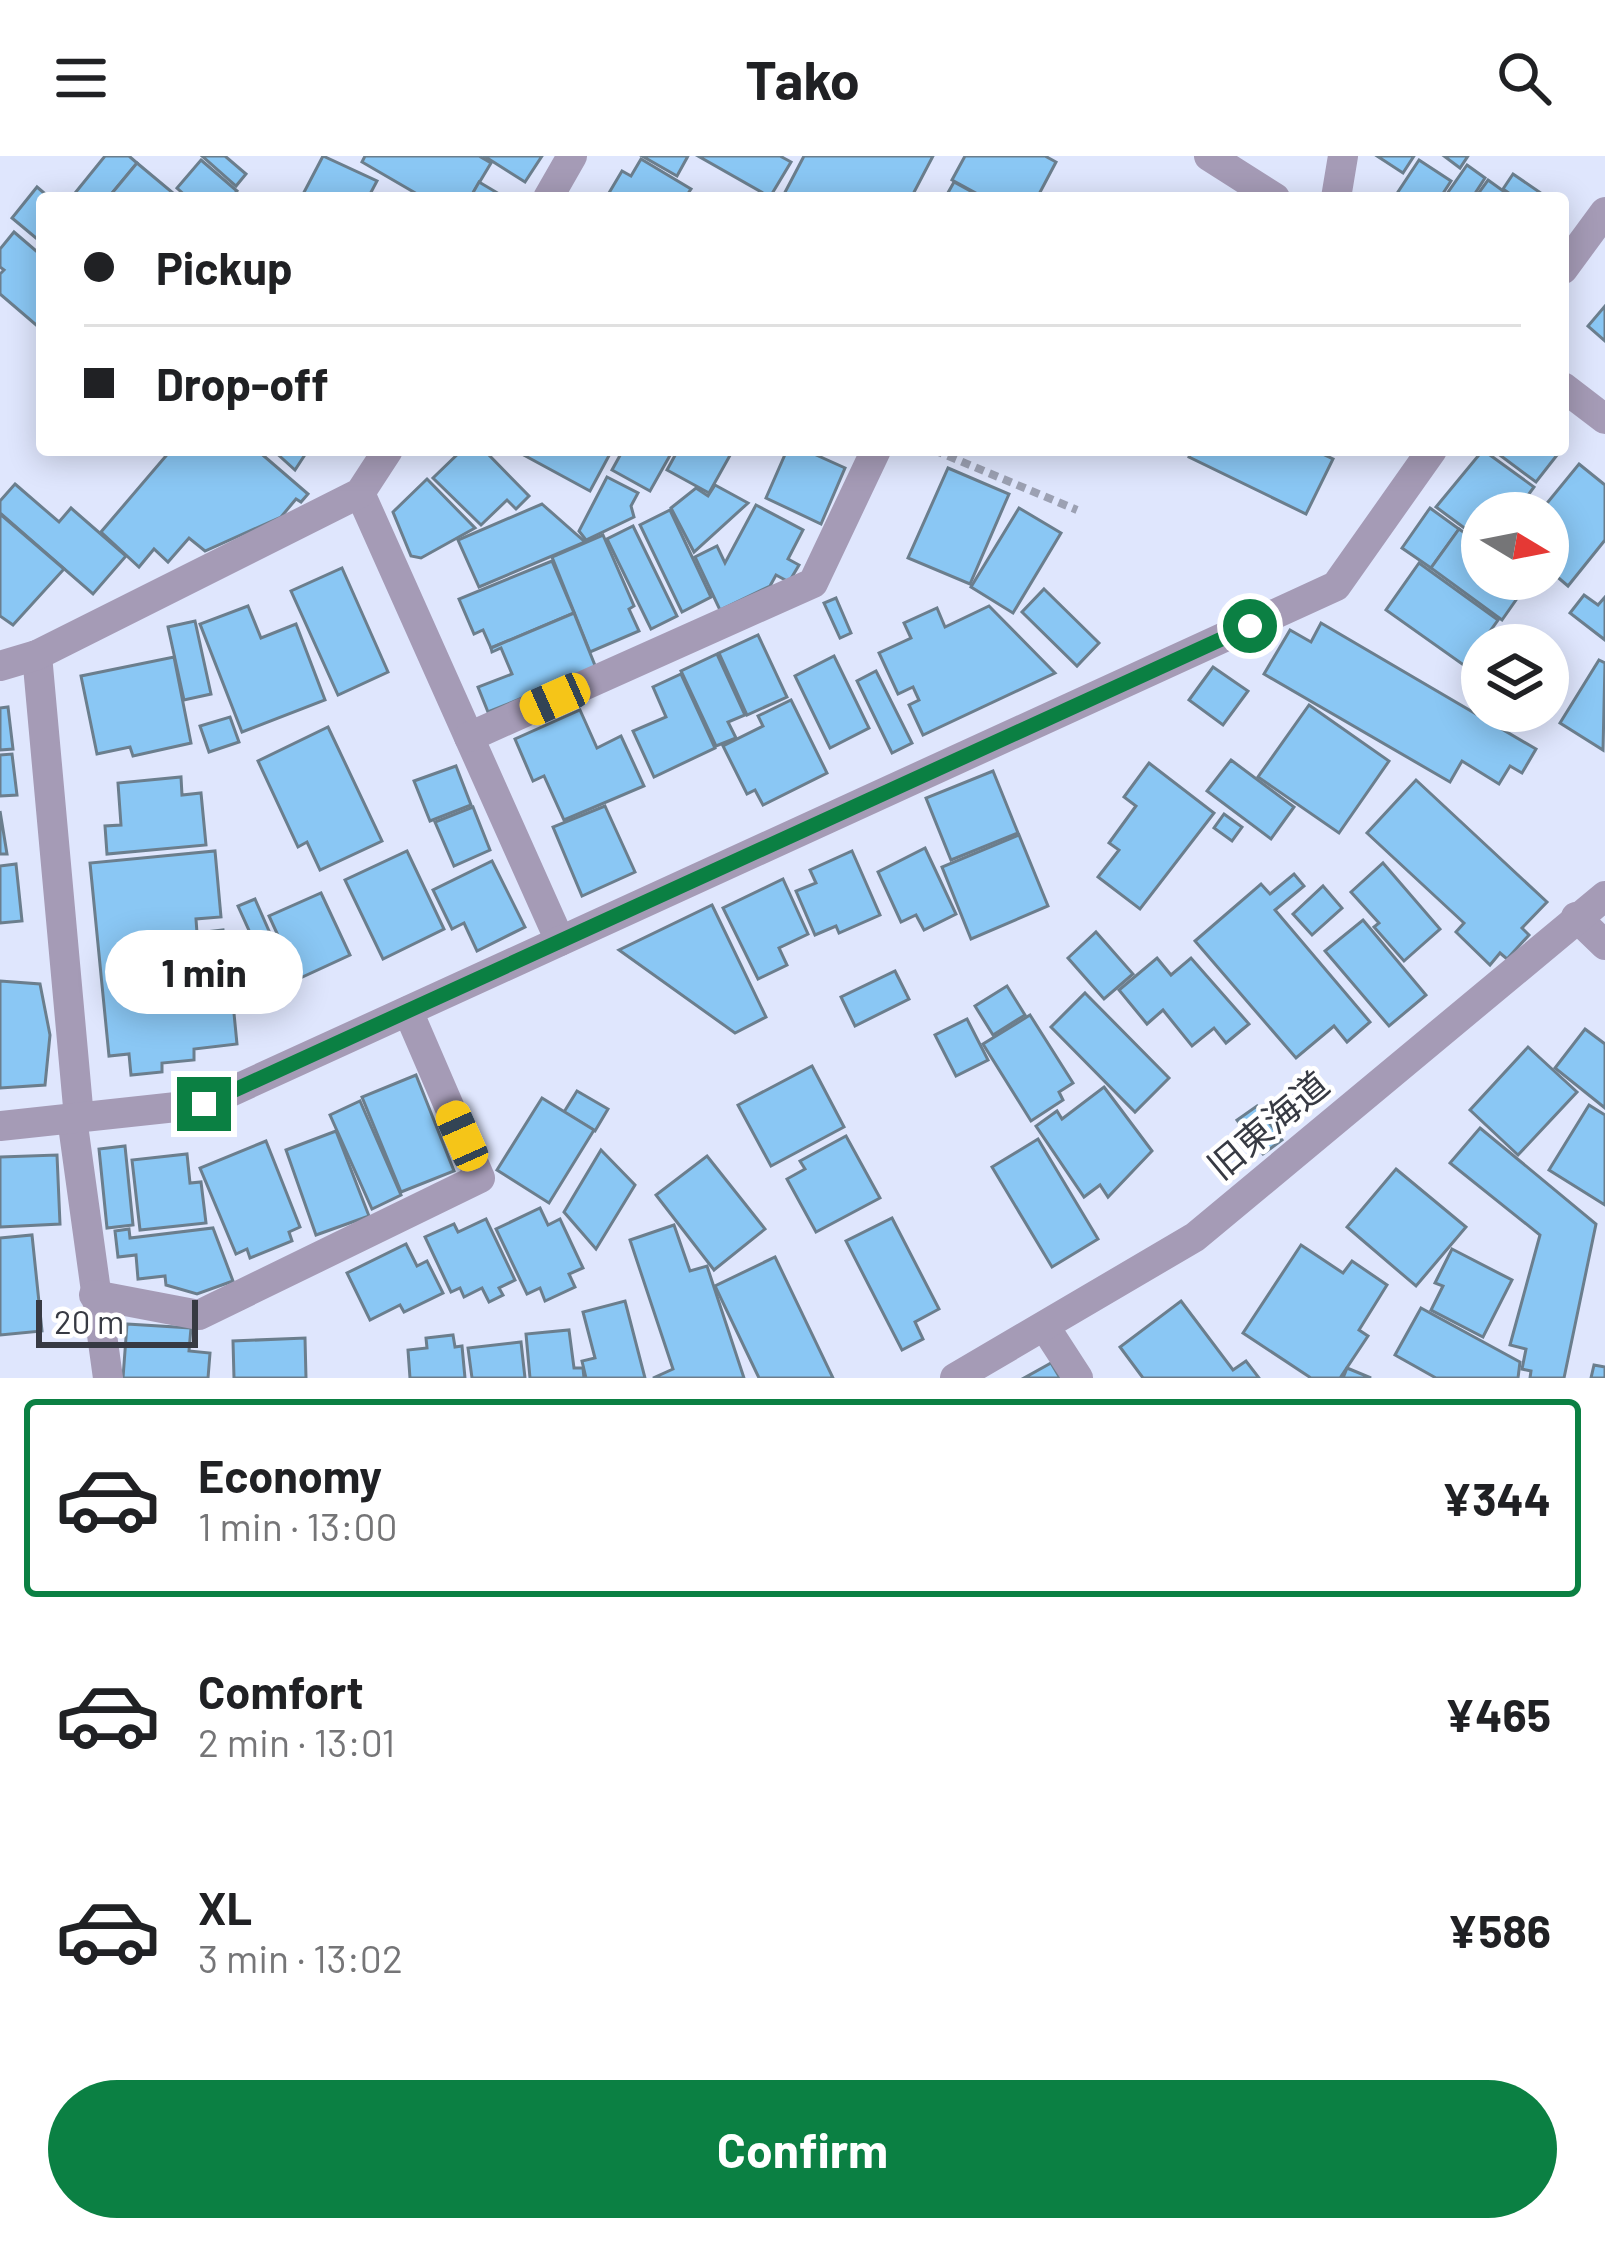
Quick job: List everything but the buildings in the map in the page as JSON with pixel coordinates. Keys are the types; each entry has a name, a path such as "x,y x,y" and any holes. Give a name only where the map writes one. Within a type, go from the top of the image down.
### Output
{"street":[{"path":"551,192 572,156"},
{"path":"1209,156 1266,192"},
{"path":"1337,192 1343,156"},
{"path":"1569,261 1605,212"},
{"path":"1569,392 1605,419"},
{"path":"0,666 37,655 360,493 384,456"},
{"path":"469,737 813,584 873,456"},
{"path":"0,1126 204,1104 1336,586 1428,456"},
{"path":"360,493 560,941"},
{"path":"37,655 75,1118 108,1378"},
{"name":"旧東海道","path":"956,1378 1195,1237 1605,896"},
{"path":"1576,917 1605,945"},
{"path":"94,1295 200,1315 480,1178 407,1011"},
{"path":"1045,1327 1078,1378"}],"path":[{"path":"948,456 1077,510"}],"route":[{"path":"204,1104 1250,626"}]}
